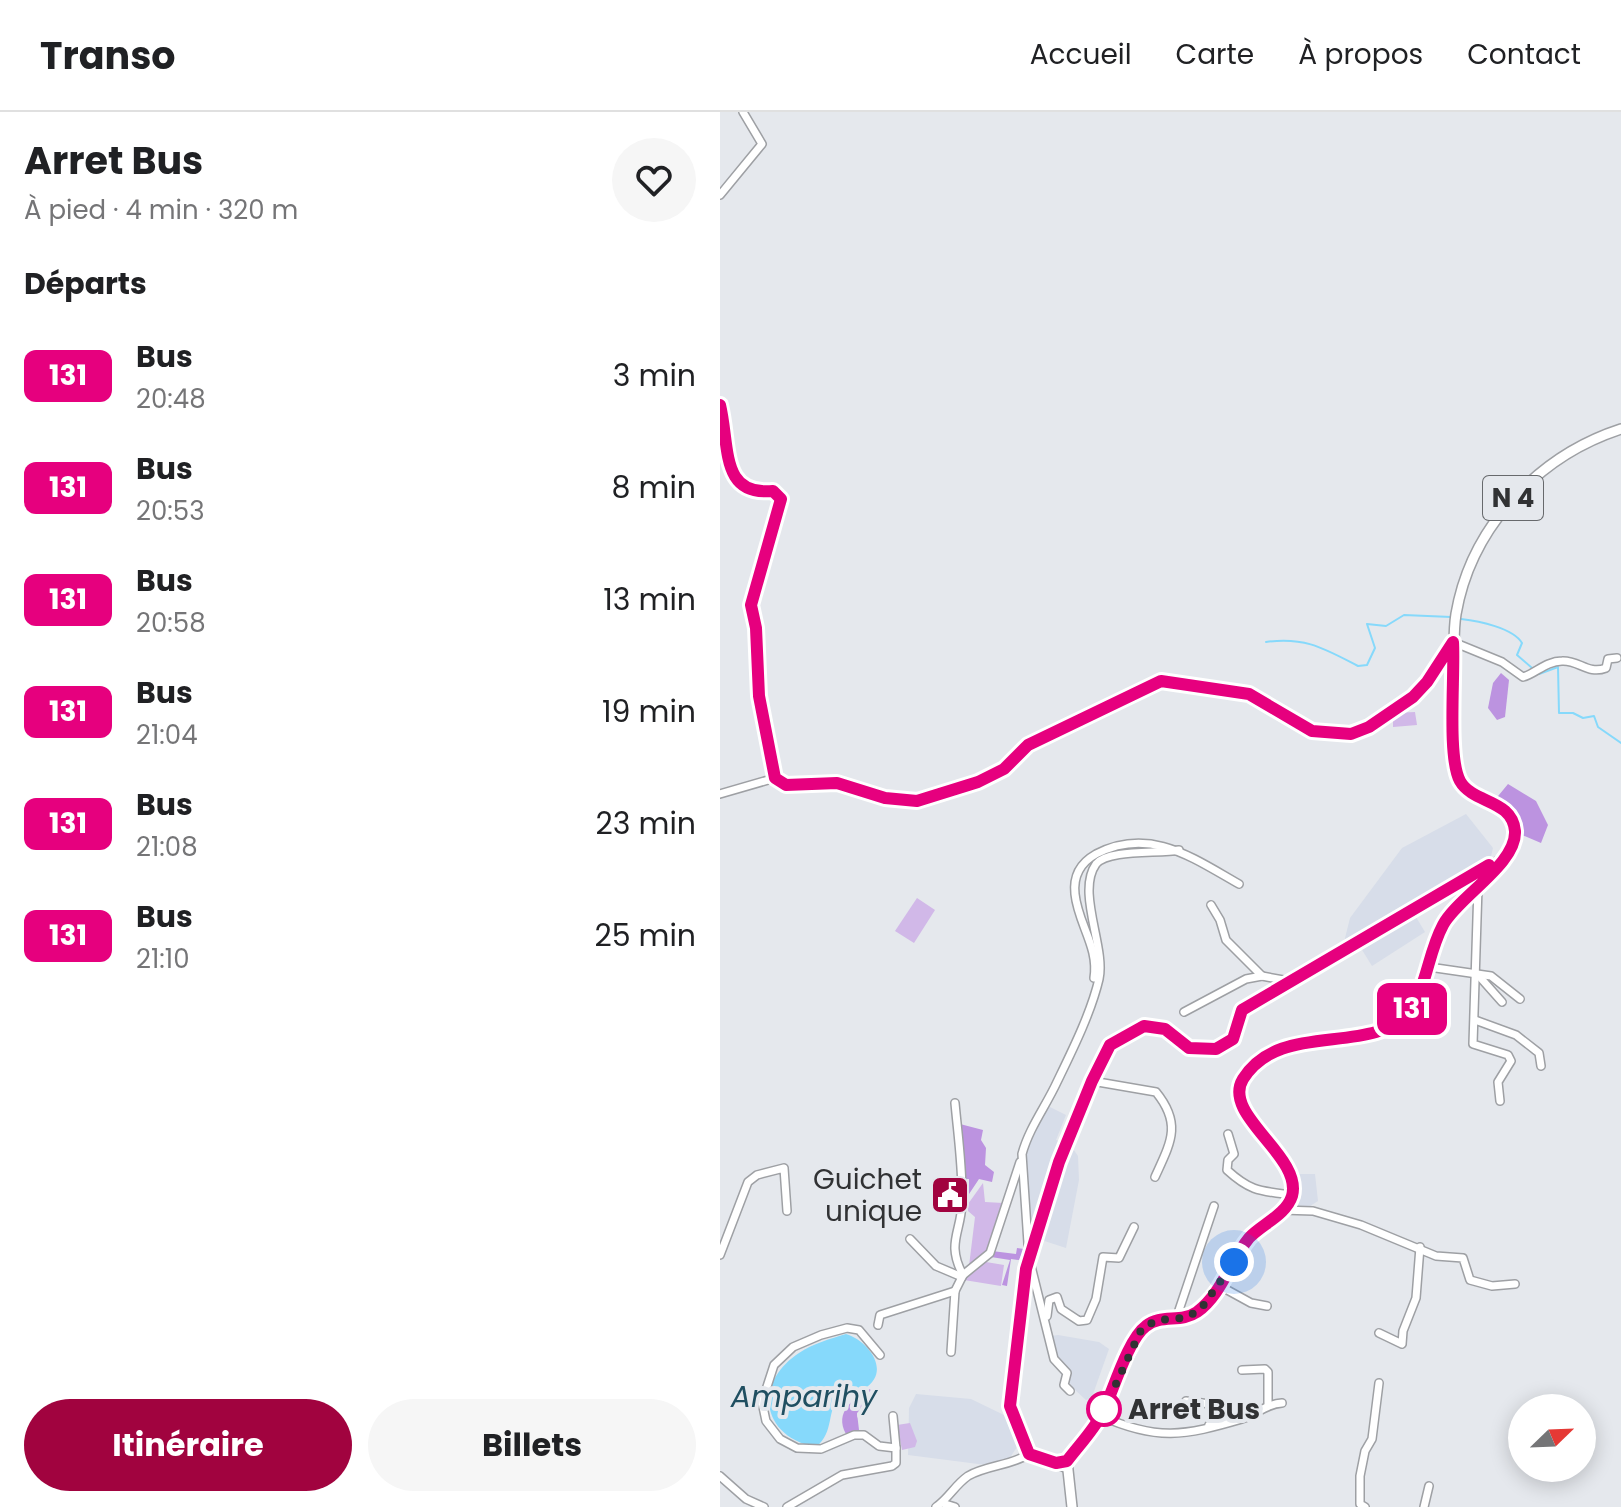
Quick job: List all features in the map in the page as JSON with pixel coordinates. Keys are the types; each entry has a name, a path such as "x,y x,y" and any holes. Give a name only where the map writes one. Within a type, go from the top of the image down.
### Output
{"main road":[{"name":"N 4","path":"1453,642 1456,617 1470,565 1485,536 1519,491 1570,452 1621,429"},
{"path":"1072,1507 1064,1467 1101,1416 1142,1328 1158,1320 1176,1319 1200,1310 1220,1286 1250,1238 1282,1210 1292,1195 1293,1181 1288,1168 1257,1130 1243,1104 1242,1081 1257,1064 1276,1051 1373,1033 1402,1020 1417,1002 1443,925 1507,855 1515,836 1512,818 1497,804 1467,790 1453,762 1453,642"}],"street":[{"path":"720,195 762,144 743,112"},
{"path":"720,405 726,431 725,459 734,482 746,491 773,491 781,499 751,605 756,628 759,696 775,778 786,785 837,783 885,798 917,801 978,782 1004,769 1028,745 1161,681 1249,694 1312,731 1351,734 1369,727 1413,697 1427,682 1453,642 1502,662 1523,677 1528,677 1539,667 1566,661 1598,671 1606,668 1608,659 1617,658"},
{"path":"720,794 775,778"},
{"path":"1090,1000 1095,957 1075,895 1079,868 1100,852 1149,841 1179,850 1239,884"},
{"path":"951,1352 955,1291 962,1276 990,1253 1022,1159 1025,1141 1057,1082 1100,968 1089,882 1092,871 1099,860 1111,856 1179,850"},
{"path":"1064,1467 1029,1454 1010,1406 1029,1258 1059,1162 1110,1045 1144,1026 1165,1029 1189,1048 1216,1049 1233,1039 1242,1010 1507,855"},
{"path":"1478,887 1473,1044 1508,1055 1511,1061 1498,1082 1500,1101"},
{"path":"1211,905 1226,940 1262,976"},
{"path":"1429,967 1491,976 1520,999"},
{"path":"1476,973 1502,1002"},
{"path":"1184,1012 1246,979 1262,976 1289,982"},
{"path":"1475,1020 1516,1035 1539,1053 1541,1066"},
{"path":"1092,1081 1156,1092 1171,1111 1172,1128 1167,1151 1155,1177"},
{"path":"955,1103 962,1206 954,1234 956,1258 962,1276"},
{"path":"1228,1134 1234,1154 1228,1160 1227,1170 1232,1175 1249,1190 1292,1195"},
{"path":"1022,1159 1029,1258 1054,1359 1067,1373 1064,1385 1070,1391"},
{"path":"720,1255 748,1182 757,1175 784,1168 787,1211"},
{"path":"1176,1319 1214,1206"},
{"path":"1282,1210 1313,1211 1420,1247 1436,1256 1463,1258 1470,1280 1492,1286 1515,1284"},
{"path":"1046,1322 1049,1300 1057,1297 1061,1309 1079,1321 1087,1320 1096,1299 1103,1257 1119,1258 1124,1254 1134,1227"},
{"path":"910,1239 936,1266 962,1276"},
{"path":"1379,1333 1402,1344 1403,1331 1416,1298 1420,1247"},
{"path":"1220,1286 1251,1303 1267,1306"},
{"path":"878,1325 880,1315 955,1291"},
{"path":"880,1355 859,1330 847,1328 821,1335 793,1347 774,1365 762,1402 766,1421 780,1439 797,1448 821,1449 854,1435 864,1435 879,1446 896,1448"},
{"path":"1242,1370 1265,1369 1268,1372 1268,1404"},
{"path":"1365,1507 1360,1504 1360,1476 1365,1451 1372,1439 1379,1383"},
{"path":"1186,1401 1210,1404 1216,1420 1208,1429"},
{"path":"1101,1416 1144,1434 1208,1429 1255,1414 1268,1404 1282,1403"},
{"path":"787,1507 842,1475 896,1463 893,1416"},
{"path":"939,1505 952,1488 971,1474 1016,1462 1029,1454"},
{"path":"720,1476 746,1499 764,1507"},
{"path":"1424,1507 1429,1486"},
{"path":"939,1505 955,1507"}],"shaded area":[{"path":"1501,673 1509,680 1505,717 1497,720 1488,708 1493,683"},
{"path":"1415,712 1417,725 1393,727 1393,713"},
{"path":"1508,784 1536,801 1548,825 1541,843 1515,832 1514,824 1494,801"},
{"path":"1466,814 1493,848 1489,865 1344,942 1350,918 1402,848"},
{"path":"917,898 935,910 914,943 895,931"},
{"path":"1413,912 1425,932 1372,966 1359,945"},
{"path":"1046,1105 1066,1115 1056,1140 1071,1146 1078,1156 1079,1180 1066,1248 1029,1236 1025,1151"},
{"path":"960,1124 983,1130 981,1140 986,1148 985,1165 994,1172 992,1182 979,1179 969,1194 969,1179 961,1179"},
{"path":"1293,1174 1315,1174 1318,1201 1307,1208 1288,1210 1295,1187"},
{"path":"983,1183 985,1202 1003,1203 988,1250 969,1266 975,1217 968,1211 968,1204"},
{"path":"1017,1248 1024,1249 1019,1260 1011,1259 1007,1286 1002,1285 1010,1260 991,1257 992,1251 1016,1254"},
{"path":"986,1262 1004,1265 1001,1286 964,1280"},
{"path":"1051,1336 1099,1342 1109,1349 1092,1397 1086,1400 1073,1388 1059,1365"},
{"path":"870,1389 875,1399 857,1413 859,1430 846,1434 842,1419 847,1407"},
{"path":"916,1394 971,1399 1004,1415 1017,1447 1009,1459 986,1465 908,1455 909,1408"},
{"path":"910,1423 917,1441 915,1447 902,1450 897,1425"}],"water":[{"name":"Amparihy","path":"846,1334 869,1350 877,1366 876,1374 864,1389 842,1395 836,1402 826,1435 816,1447 798,1441 774,1421 770,1393 775,1379 784,1365 799,1353"}],"waterway":[{"path":"1266,642 1303,643 1324,649 1358,666 1367,665 1375,648 1367,624 1386,626 1404,615 1451,617"},
{"path":"1461,619 1511,633 1522,643 1517,655 1539,674 1558,667 1559,713 1573,713 1583,718 1594,716 1598,727 1621,743"}],"bus line":[{"name":"131","path":"720,405 726,431 725,459 734,482 746,491 773,491 781,499 751,605 756,628 759,696 775,778 786,785 837,783 885,798 917,801 978,782 1004,769 1028,745 1161,681 1249,694 1312,731 1351,734 1369,727 1413,697 1427,682 1453,642 1453,762 1456,771 1467,790 1497,804 1507,812 1514,824 1515,836 1507,855 1456,907 1443,925 1417,1002 1402,1020 1373,1033 1321,1040 1276,1051 1248,1072 1240,1086 1241,1096 1257,1130 1288,1168 1293,1181 1288,1204 1250,1238 1220,1286 1200,1310 1184,1318 1158,1320 1142,1328 1101,1416 1067,1461 1056,1463 1029,1454 1010,1406 1026,1269 1059,1162 1110,1045 1144,1026 1165,1029 1189,1048 1216,1049 1233,1039 1242,1010 1489,865"}],"place":[{"name":"Guichet unique","path":"950,1195"},
{"name":"Arret Bus","path":"1104,1409"}],"route":[{"path":"1104,1409 1101,1416 1142,1328 1158,1320 1184,1318 1200,1310 1220,1286 1234,1262"}]}
